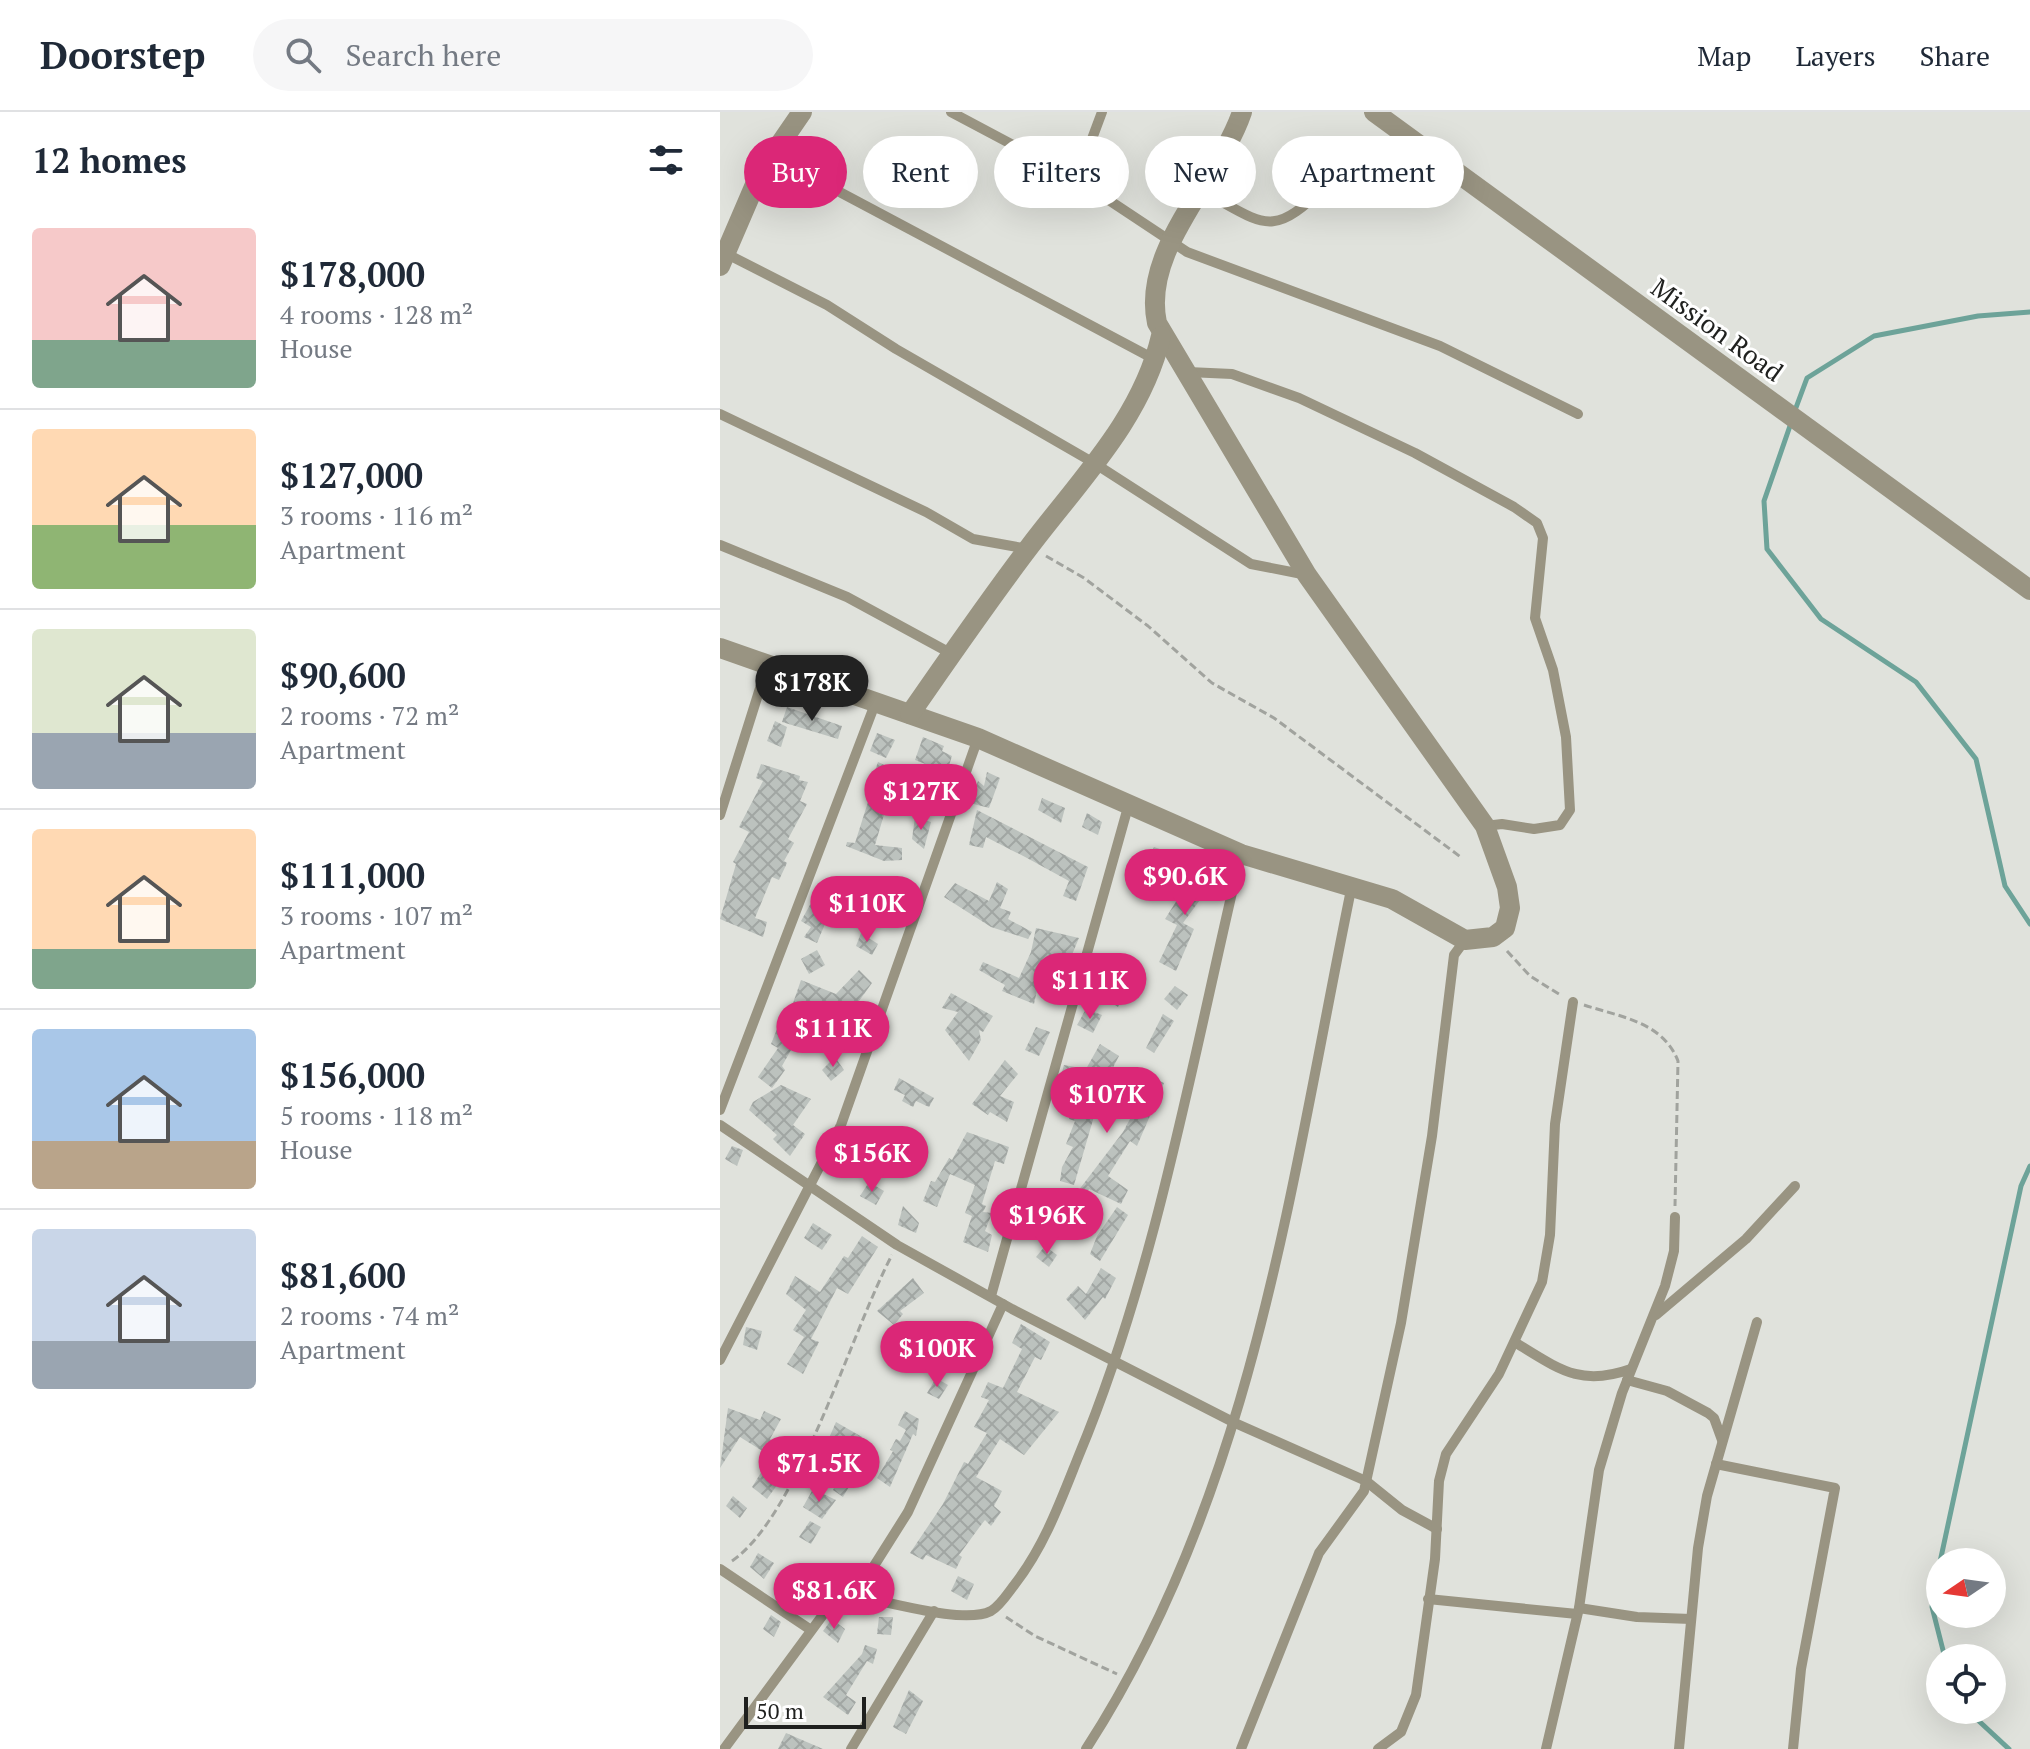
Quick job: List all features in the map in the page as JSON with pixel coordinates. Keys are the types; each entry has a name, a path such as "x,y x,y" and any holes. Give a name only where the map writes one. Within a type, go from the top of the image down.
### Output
{"street":[{"path":"784,136 802,112"},
{"path":"1230,136 1242,112"},
{"name":"Mission Road","path":"1374,112 2030,590"},
{"path":"722,260 746,208"},
{"path":"720,648 978,738 1128,807 1241,854 1352,884 1425,915 1465,940 1493,937 1505,928 1510,908 1507,887 1485,826 1307,575 1161,336 1153,307 1154,293 1169,242 1191,208"},
{"path":"910,714 1028,549 1132,412 1156,360 1161,336"}],"lane":[{"path":"951,112 996,136"},
{"path":"1093,136 1102,112"},
{"path":"847,196 1156,360"},
{"path":"1119,208 1169,242 1199,257 1313,296 1440,346 1490,367 1578,414"},
{"path":"1232,208 1250,218 1277,223 1302,208"},
{"path":"722,260 827,305 896,349 1094,463 1251,564 1307,575"},
{"path":"1184,372 1232,374 1299,398 1415,453 1514,507 1541,528 1543,538 1535,618 1562,703 1570,810 1560,825 1547,828 1485,826"},
{"path":"720,414 926,512 973,539 1028,549"},
{"path":"720,545 847,597 952,654"},
{"path":"720,815 767,666"},
{"path":"720,1110 875,704"},
{"path":"720,1360 810,1189 861,1075 899,956 978,738"},
{"path":"991,1296 1128,807"},
{"path":"855,1596 967,1618 994,1609 1041,1544 1098,1412 1115,1362 1152,1230 1241,854"},
{"path":"1086,1749 1128,1679 1201,1521 1235,1423 1263,1322 1352,884"},
{"path":"1241,1749 1319,1553 1340,1520 1357,1505 1366,1481 1401,1323 1432,1136 1454,955 1465,940"},
{"path":"1378,1749 1401,1732 1413,1707 1437,1529 1439,1481 1446,1454 1516,1343 1536,1301 1546,1266 1555,1124 1573,1002"},
{"path":"720,1125 810,1189 897,1245 1003,1304 1235,1423 1366,1481 1402,1510 1437,1529"},
{"path":"1652,1317 1746,1239 1795,1186"},
{"path":"1546,1749 1578,1611 1593,1497 1629,1374 1670,1267 1675,1217"},
{"path":"724,1749 828,1608 855,1596 908,1512 1003,1304"},
{"path":"1679,1749 1703,1520 1757,1322"},
{"path":"1516,1343 1553,1366 1581,1376 1604,1378 1629,1374 1667,1391 1714,1418 1722,1442"},
{"path":"1716,1464 1835,1488 1801,1669 1793,1749"},
{"path":"720,1569 811,1630"},
{"path":"1428,1599 1691,1619"},
{"path":"851,1749 934,1611"}],"path":[{"path":"1028,549 1084,578 1148,626 1212,683 1274,718 1462,858"},
{"path":"1493,937 1530,976 1573,1002 1655,1029 1672,1045 1678,1061 1675,1217"},
{"path":"720,1569 754,1543 777,1510 897,1245"},
{"path":"994,1609 1035,1636 1128,1679"}],"building":[{"path":"787,707 842,726 838,739 782,722"},
{"path":"775,721 787,727 781,747 767,741"},
{"path":"877,733 895,740 886,758 870,751"},
{"path":"923,737 944,746 942,751 952,756 940,794 932,806 872,779 878,762 898,771 893,786 923,788 928,765 915,760"},
{"path":"761,764 800,776 799,780 808,782 800,801 807,804 788,839 794,843 784,861 787,863 779,880 772,877 755,918 767,922 763,937 720,919 736,864 733,862 749,832 739,827 763,781 756,778"},
{"path":"987,772 1000,778 989,808 970,803 978,781 984,786"},
{"path":"1042,798 1065,808 1061,823 1038,810"},
{"path":"868,802 886,808 875,845 902,848 902,860 884,861 846,846 847,842 855,843"},
{"path":"977,810 1088,867 1076,901 1063,896 1069,881 1027,858 986,837 983,848 969,845"},
{"path":"1087,813 1102,822 1098,835 1082,827"},
{"path":"915,817 931,822 924,849 912,839"},
{"path":"1154,847 1174,854 1157,892 1146,888 1152,864 1147,862"},
{"path":"1184,870 1221,886 1217,899 1205,893 1183,923 1194,929 1176,971 1159,962 1177,925 1165,919 1184,889 1192,893 1194,887 1179,879"},
{"path":"997,882 1008,889 1000,908 1011,912 1008,919 1032,932 1028,939 991,927 944,897 955,883 989,901"},
{"path":"839,885 851,889 844,908 832,902"},
{"path":"828,902 833,905 817,943 804,937 811,927 801,921 811,903 822,911"},
{"path":"1036,928 1079,938 1071,957 1060,953 1050,985 1039,981 1034,1004 1002,991 1005,985 979,970 983,962 1019,978 1031,952"},
{"path":"861,933 878,944 872,955 856,946"},
{"path":"817,950 825,965 809,974 801,959"},
{"path":"859,970 872,983 859,1001 851,1022 836,1016 828,1039 803,1029 782,1066 785,1070 772,1088 758,1077 778,1048 771,1044 777,1029 780,1030 784,1009 790,1012 801,980 836,994"},
{"path":"1109,971 1129,983 1118,1007 1101,997 1104,991 1096,987 1100,976 1106,978"},
{"path":"1175,986 1188,995 1177,1010 1164,999"},
{"path":"951,993 993,1016 983,1032 979,1030 981,1040 969,1061 945,1030 958,1012 942,1008"},
{"path":"1086,1009 1102,1015 1093,1033 1077,1025"},
{"path":"1163,1014 1174,1021 1154,1053 1146,1048"},
{"path":"1036,1027 1050,1032 1039,1056 1025,1050"},
{"path":"1100,1044 1119,1056 1105,1083 1142,1091 1146,1075 1164,1083 1137,1146 1130,1141 1108,1176 1128,1190 1121,1204 1089,1189 1058,1240 1038,1224 1051,1207 1059,1216 1123,1132 1137,1106 1062,1072 1064,1065 1086,1069"},
{"path":"835,1057 844,1070 831,1081 822,1070"},
{"path":"1005,1060 1018,1074 1000,1096 1014,1102 1007,1122 990,1112 988,1115 972,1104"},
{"path":"899,1078 934,1098 929,1107 916,1101 913,1107 902,1101 905,1095 894,1090"},
{"path":"781,1085 811,1099 793,1125 805,1134 790,1156 773,1139 777,1135 749,1110 753,1102"},
{"path":"1074,1102 1095,1113 1074,1185 1060,1181 1062,1167 1073,1147 1066,1144 1075,1121 1069,1119"},
{"path":"967,1132 1009,1147 1004,1164 995,1161 982,1204 986,1206 983,1212 992,1213 985,1231 992,1235 988,1252 963,1242 972,1216 965,1213 975,1185 950,1174 937,1207 923,1201 931,1181 935,1182 949,1158 952,1160"},
{"path":"732,1146 743,1150 737,1166 725,1159"},
{"path":"869,1182 884,1191 876,1205 860,1196"},
{"path":"903,1206 919,1223 916,1233 898,1225"},
{"path":"1117,1207 1128,1215 1100,1261 1090,1254 1097,1236"},
{"path":"813,1223 832,1235 822,1250 804,1238"},
{"path":"862,1236 878,1247 848,1294 837,1288 811,1339 819,1342 803,1374 787,1364 804,1337 793,1330 806,1310 786,1294 795,1276 820,1292"},
{"path":"1045,1246 1057,1255 1049,1267 1036,1257"},
{"path":"1101,1268 1116,1278 1105,1299 1103,1297 1085,1320 1066,1299 1078,1286 1086,1294"},
{"path":"913,1278 924,1293 900,1311 903,1314 894,1325 877,1311"},
{"path":"1021,1324 1050,1342 1041,1360 1035,1357 1017,1392 1059,1412 1024,1455 1000,1439 976,1477 1002,1491 994,1506 1001,1512 991,1526 985,1520 981,1525 959,1555 962,1557 956,1569 926,1555 923,1560 910,1553 943,1504 964,1462 968,1464 987,1433 974,1427 989,1400 981,1397 988,1382 1003,1388 1022,1349 1012,1343"},
{"path":"951,1325 962,1334 945,1373 932,1363"},
{"path":"746,1327 762,1331 757,1350 743,1345"},
{"path":"936,1378 948,1385 939,1399 927,1393"},
{"path":"728,1408 760,1420 764,1411 781,1419 770,1439 776,1444 769,1455 740,1437 720,1468"},
{"path":"905,1411 919,1419 916,1436 913,1434 890,1487 877,1478 893,1451 890,1450 896,1439 900,1441 906,1430 898,1425"},
{"path":"836,1422 862,1437 840,1465 822,1454"},
{"path":"762,1471 780,1481 767,1499 752,1487"},
{"path":"841,1474 853,1480 843,1497 833,1490"},
{"path":"813,1489 836,1500 822,1519 803,1507"},
{"path":"733,1496 747,1508 740,1518 726,1506"},
{"path":"810,1521 821,1527 811,1544 799,1537"},
{"path":"758,1553 774,1563 764,1579 750,1567"},
{"path":"958,1576 974,1584 967,1600 951,1591"},
{"path":"771,1615 781,1622 774,1637 763,1629"},
{"path":"879,1617 893,1617 891,1635 877,1634"},
{"path":"832,1619 845,1629 838,1643 823,1631"},
{"path":"865,1645 877,1649 873,1664 867,1661 846,1695 856,1702 848,1715 823,1697 862,1654"},
{"path":"909,1690 923,1701 906,1734 893,1727"},
{"path":"786,1733 823,1749 778,1749"}],"waterway":[{"path":"1794,413 1807,378 1874,336 1978,316 2030,312"},
{"path":"1791,423 1764,501 1767,549 1821,619 1916,682 1976,759 2005,886 2030,924"},
{"path":"1943,1548 2021,1186 2030,1166"},
{"path":"1937,1628 1941,1644"},
{"path":"1982,1724 2009,1749"}]}
